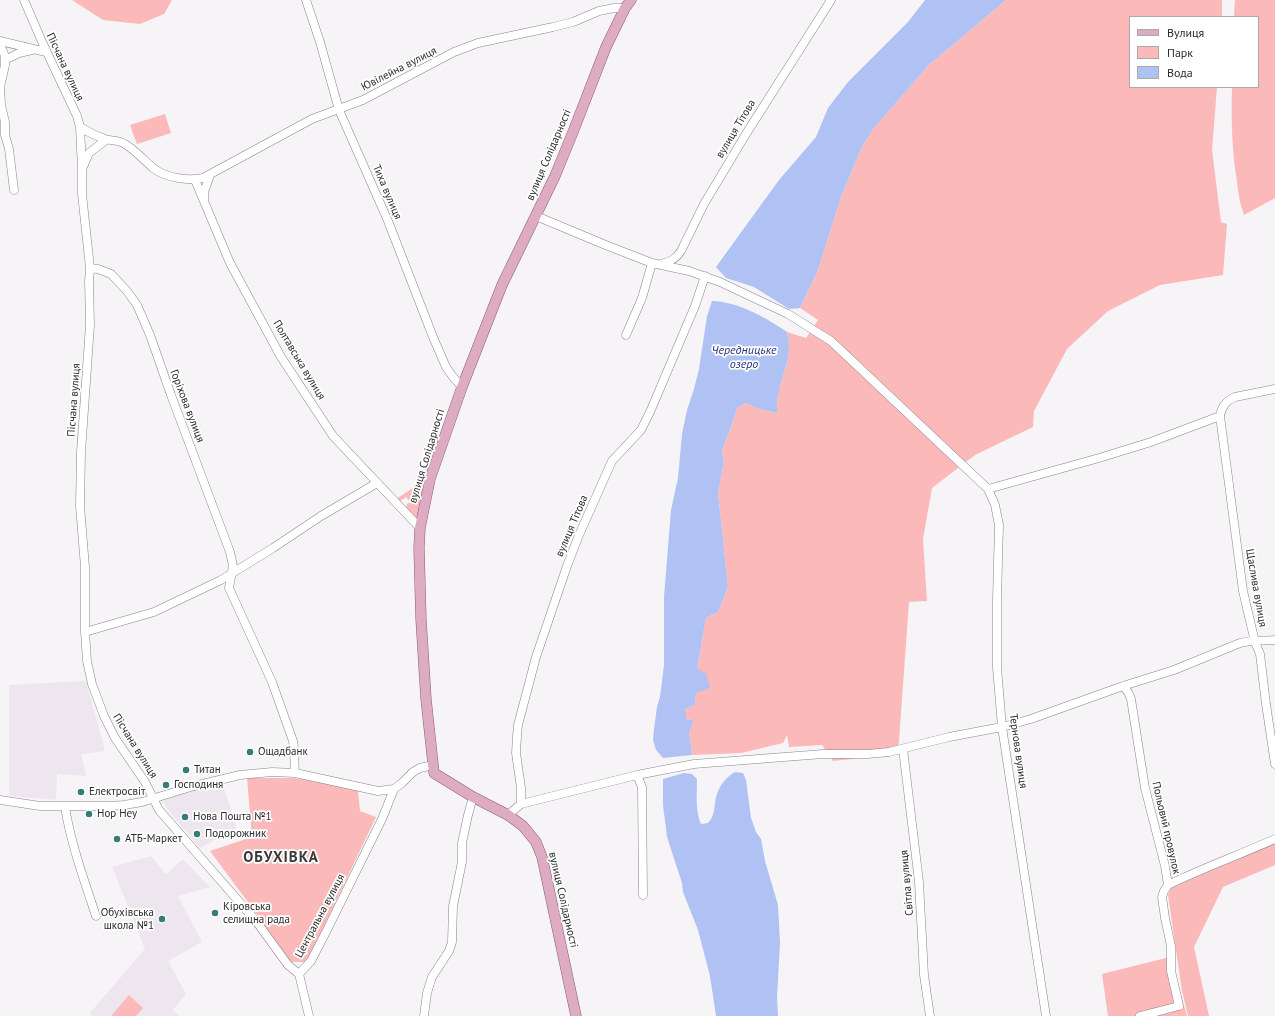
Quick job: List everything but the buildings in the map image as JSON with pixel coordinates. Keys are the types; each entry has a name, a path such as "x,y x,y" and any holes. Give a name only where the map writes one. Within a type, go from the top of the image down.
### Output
{"main road":[{"name":"вулиця Солідарності","path":"576,1016 542,857 536,842 523,826 508,815 473,797 434,773 426,699 421,619 420,528 430,479 462,386 502,285 555,176 606,47 628,4"}],"street":[{"name":"Пісчана вулиця","path":"24,0 46,52 77,116 80,127 82,194 90,268 90,325 81,452 80,506 85,567 84,601 87,661 92,684 101,710 115,738 145,782 153,798"},
{"name":"Тиха вулиця","path":"306,0 320,42 339,110 388,221 433,338 446,367 462,386"},
{"name":"вулиця Тітова","path":"656,263 672,260 681,251 704,204 831,0"},
{"name":"Ювілейна вулиця","path":"195,180 210,175 312,119 364,100 454,52 478,43 573,22 599,11 628,4"},
{"path":"0,42 46,52"},
{"path":"0,47 2,49 4,60 0,87 1,105 5,122 5,135 9,149 14,190"},
{"path":"4,60 19,53 34,50"},
{"path":"80,127 106,140 124,143 141,156 154,169 170,176 195,180"},
{"path":"82,169 89,154 106,140"},
{"path":"204,200 204,192 210,175"},
{"name":"Полтавська вулиця","path":"195,180 230,263 281,357 333,436 420,528"},
{"path":"536,216 608,246 656,263 705,276 788,314 831,341 988,489 1151,442 1220,416"},
{"path":"626,335 656,263"},
{"name":"Горіхова вулиця","path":"90,268 98,269 111,274 127,291 137,305 150,335 230,552 233,566 229,588 272,682 293,740 295,773"},
{"name":"вулиця Тітова","path":"522,804 516,753 518,725 536,657 557,595 579,535 612,461 641,430 650,412 695,306 705,276"},
{"name":"Щаслива вулиця","path":"1275,388 1235,397 1229,400 1222,407 1220,416 1243,591 1255,642 1260,654 1275,764"},
{"path":"85,632 154,612 231,574 321,516 377,483"},
{"name":"Тернова вулиця","path":"988,489 995,505 999,525 997,668 1002,727 1046,1016"},
{"path":"508,815 522,804 637,775 694,764 822,754 868,754 889,752 949,737 1002,727 1031,719 1123,686 1174,670 1240,643 1275,640"},
{"name":"Польовий провулок","path":"1123,686 1131,699 1145,788 1168,885 1162,897 1171,946 1171,971 1179,1006 1140,1016"},
{"name":"Світла вулиця","path":"903,749 919,882 924,975 930,1016"},
{"name":"Центральна вулиця","path":"153,798 159,810 256,921 288,965 299,974 311,961 330,926 382,819 394,788 402,783 413,772 420,768 433,765"},
{"path":"0,800 40,806 65,807 124,805 142,802 194,786 240,775 272,772 295,773 378,791 394,788"},
{"path":"637,775 642,787 643,896"},
{"path":"424,1016 427,993 432,977 449,952 452,942 453,906 462,862 462,843 473,797"},
{"path":"65,807 75,855 96,916"},
{"path":"1168,885 1275,839"},
{"path":"299,974 309,1016"}],"shaded area":[{"path":"86,681 105,751 81,754 86,776 57,774 56,800 9,796 9,685"},
{"path":"222,783 236,829 200,848 167,809 163,800"},
{"name":"Обухівська школа №1","path":"151,856 166,874 183,859 210,887 178,896 202,942 168,961 186,994 173,1010 179,1016 91,1016 89,1014 145,949 112,867"}],"green space":[{"path":"72,0 172,0 164,14 140,24 103,20"},
{"path":"1006,0 1222,0 1222,16 1129,16 1129,88 1217,88 1212,150 1221,222 1227,224 1223,275 1160,285 1108,311 1067,349 1034,411 1033,427 975,455 932,488 923,539 927,601 909,602 898,754 833,761 822,745 789,747 787,735 783,743 741,753 692,755 689,732 693,719 687,720 685,709 695,705 697,669 706,618 718,612 728,587 718,492 724,462 722,450 737,408 746,403 759,409 777,413 778,394 787,362 789,348 787,332 806,338 818,320 800,308 818,270 841,197 862,147 873,129 929,65"},
{"path":"1235,0 1275,0 1275,198 1244,215 1241,207 1234,159 1232,88 1259,88 1259,16 1234,16"},
{"path":"165,114 171,133 137,144 130,125"},
{"path":"428,467 430,468 418,517 414,517 406,509 407,504 410,502 406,497 399,502 396,499 419,484"},
{"path":"247,778 293,778 335,784 358,791 360,811 376,817 307,962 290,962 210,851 252,837"},
{"path":"1275,841 1275,865 1223,887 1194,947 1209,1016 1188,1016 1182,991 1168,895 1174,881"},
{"path":"1170,957 1187,1016 1108,1016 1102,974"},
{"path":"129,995 143,1008 136,1016 111,1016"}],"water":[{"path":"925,0 1006,0 929,65 873,129 862,147 841,197 818,270 800,308 789,309 754,287 726,278 716,267 779,180 816,137 828,108 848,82 908,22"},
{"name":"Чередницьке озеро","path":"712,301 741,307 770,321 787,332 789,348 787,362 778,394 777,413 759,409 746,403 737,408 722,450 724,462 718,492 728,587 718,612 706,618 697,669 706,673 710,688 696,693 695,705 685,709 687,720 694,719 689,732 692,755 663,758 656,750 653,740 664,665 664,597 671,510 678,478 682,434 687,410 699,369 707,316"},
{"path":"735,772 743,773 746,780 751,818 756,832 761,839 765,861 778,905 780,943 777,997 778,1016 716,1016 710,976 698,930 683,892 682,883 667,837 663,805 663,779 684,773 692,774 697,779 697,808 701,824 708,823 710,820 713,814 719,789 726,779"}],"place":[{"name":"Ощадбанк","path":"250,752"},
{"name":"Титан","path":"186,770"},
{"name":"Господиня","path":"166,785"},
{"name":"Електросвіт","path":"81,792"},
{"name":"Hop Hey","path":"89,814"},
{"name":"Нова Пошта №1","path":"185,817"},
{"name":"Подорожник","path":"197,834"},
{"name":"АТБ-Маркет","path":"117,839"},
{"name":"Кіровська селищна рада","path":"215,913"},
{"name":"Обухівська школа №1","path":"162,919"}],"district":[{"name":"ОБУХІВКА","path":"281,858"}]}
